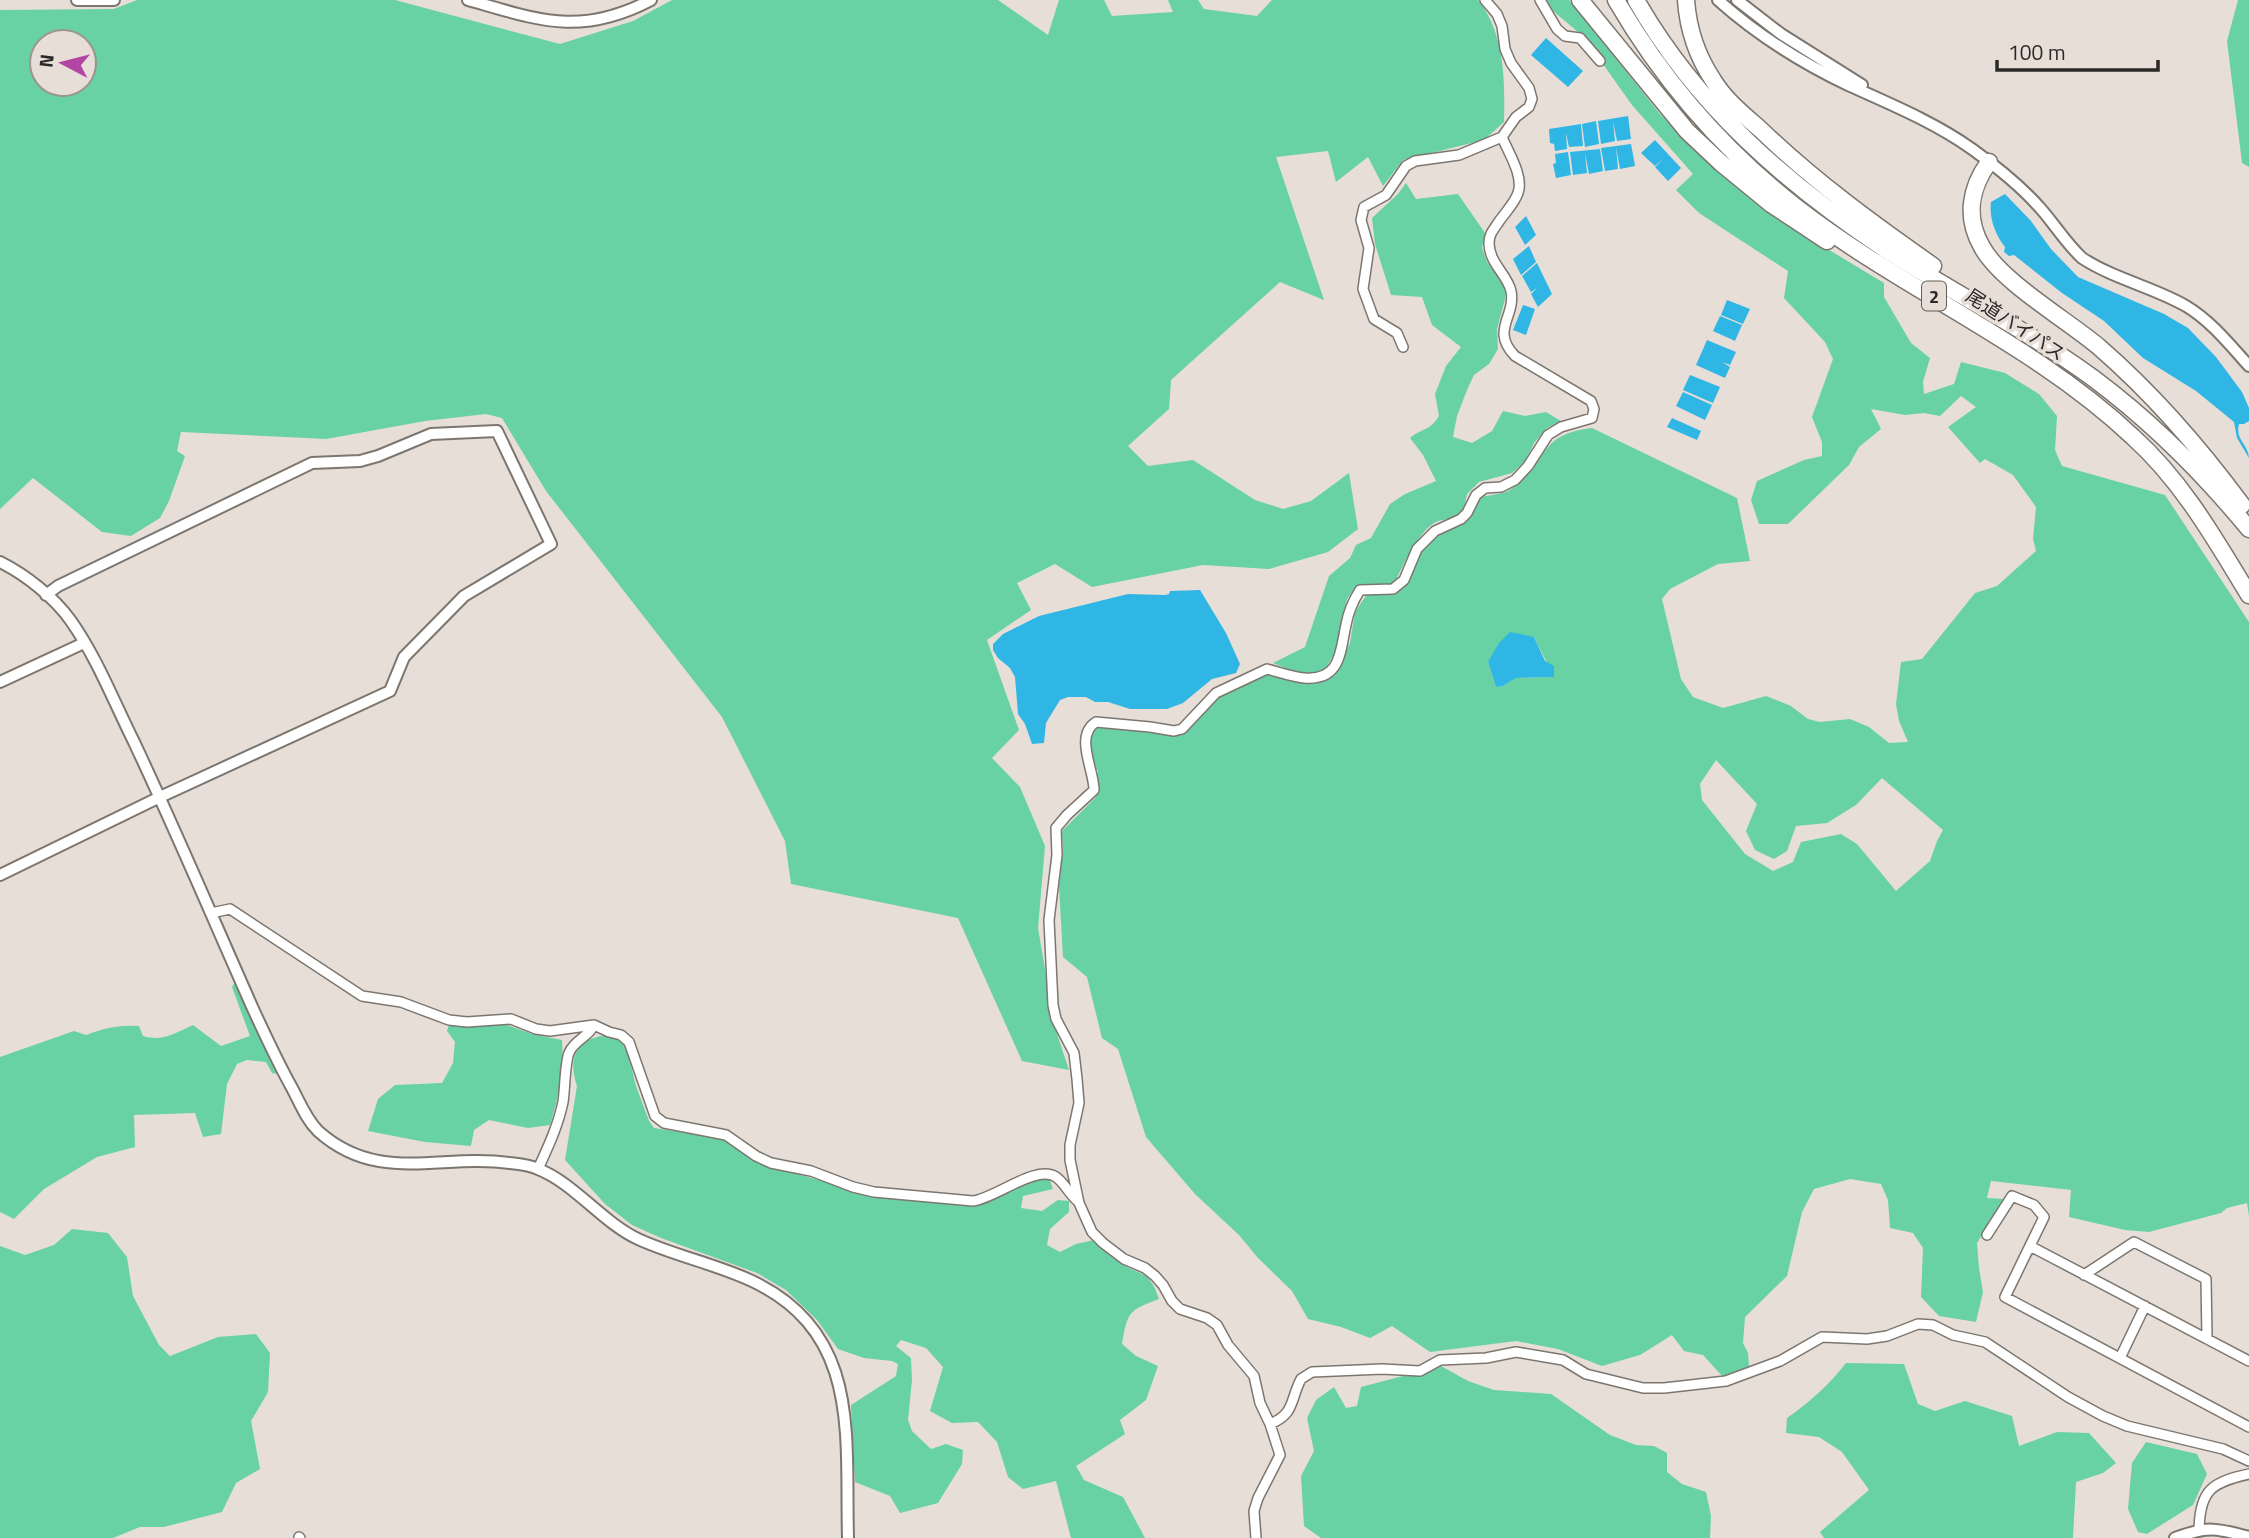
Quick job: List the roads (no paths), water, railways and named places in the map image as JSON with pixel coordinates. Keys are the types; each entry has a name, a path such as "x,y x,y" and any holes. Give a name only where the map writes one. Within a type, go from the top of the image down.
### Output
{"highway":[{"path":"1582,0 1688,131 1721,163 1771,204 1825,240 1992,332"},
{"name":"尾道バイパス","path":"1616,0 1674,86 1734,153 1766,182 1832,232 2068,383 2136,439 2189,500 2249,595"},
{"name":"尾道バイパス","path":"1636,0 1684,73 1711,106 1776,169 1857,230 2015,327 2092,378 2134,411 2192,464 2249,529"},
{"path":"1686,0 1695,46 1713,80 1727,99 1773,142 1852,209 1939,271 2074,354 2104,376 2162,429 2192,464"},
{"path":"1989,162 1974,188 1971,202 1975,230 1987,257 2099,347 2133,379 2170,416 2249,515"}],"street":[{"path":"77,0 114,0"},
{"path":"468,0 540,20 574,23 609,17 651,0"},
{"path":"1403,347 1396,333 1374,318 1363,289 1369,248 1361,220 1364,208 1386,195 1406,166 1415,161 1459,155 1502,137 1516,117 1529,107 1532,99 1529,88 1511,63 1505,49 1502,26 1497,14 1485,0"},
{"path":"1540,0 1557,29 1565,36 1580,38 1600,61"},
{"path":"1718,0 1754,29 1801,60 1888,102"},
{"path":"1737,0 1781,34 1888,102 1950,135 1989,162 2024,191 2082,258 2189,307 2210,324 2249,366"},
{"path":"1256,1538 1254,1511 1280,1455 1260,1403 1254,1376 1228,1345 1217,1325 1207,1318 1180,1309 1155,1276 1145,1268 1124,1259 1103,1243 1093,1232 1079,1203 1070,1153 1079,1103 1074,1053 1056,1019 1053,1005 1049,920 1057,855 1056,828 1094,790 1086,741 1089,726 1096,722 1174,731 1182,729 1216,693 1267,668 1303,678 1318,678 1332,671 1341,656 1346,623 1353,601 1360,590 1393,589 1404,580 1416,550 1435,531 1461,519 1476,495 1485,488 1501,487 1515,480 1528,466 1548,435 1561,427 1592,418 1594,409 1591,401 1515,356 1507,347 1503,330 1511,303 1511,289 1491,255 1489,244 1490,233 1519,191 1518,177 1502,137"},
{"path":"0,875 160,797 390,691 404,657 464,596 551,544 497,431 431,434 360,461 312,463 58,586 46,595"},
{"path":"0,562 19,572 46,595 69,618 84,643 160,797 272,1050 309,1121 320,1132 356,1156 370,1160 418,1163 506,1162 538,1169 555,1178 637,1238 753,1282 797,1309 825,1347 836,1371 844,1405 848,1538"},
{"path":"0,682 84,643"},
{"path":"211,913 230,909 362,996 401,1002 449,1020 467,1022 511,1019 536,1029 550,1031 594,1025 621,1035 629,1042 655,1116 664,1123 726,1135 771,1163 811,1171 874,1192 973,1201 986,1199 1029,1176 1047,1175 1056,1177 1079,1203"},
{"path":"538,1169 556,1131 563,1102 568,1054 577,1042 592,1031 594,1025"},
{"path":"1987,1235 2012,1196 2034,1205 2044,1217 2005,1297 2249,1427"},
{"path":"2084,1275 2134,1242 2206,1279 2207,1339"},
{"path":"2030,1246 2249,1361"},
{"path":"2120,1358 2145,1307"},
{"path":"1270,1424 1281,1420 1290,1410 1301,1379 1312,1372 1382,1369 1420,1371 1440,1360 1486,1358 1516,1352 1563,1360 1586,1374 1643,1388 1664,1388 1726,1381 1780,1361 1822,1337 1867,1339 1887,1336 1918,1324 1933,1325 1953,1335 1985,1342 2068,1397 2127,1426 2222,1449 2249,1461"},
{"path":"2199,1529 2200,1508 2204,1496 2214,1485 2249,1474"},
{"path":"2175,1538 2199,1529 2228,1531 2249,1537"}],"water":[{"path":"1546,38 1583,71 1568,87 1531,55"},
{"path":"1628,116 1631,139 1617,141 1613,121 1615,141 1601,144 1598,121"},
{"path":"1596,121 1599,144 1585,147 1582,124"},
{"path":"1581,124 1583,146 1569,147 1566,133 1567,149 1555,151 1554,144 1550,143 1549,129"},
{"path":"1655,140 1681,168 1668,181 1655,167 1664,158 1655,166 1641,153"},
{"path":"1631,144 1635,166 1620,169 1616,147 1618,169 1605,171 1601,148"},
{"path":"1600,149 1603,171 1589,174 1585,153 1587,173 1573,175 1570,152"},
{"path":"1568,152 1571,175 1556,178 1553,164 1556,163 1555,154"},
{"path":"2005,194 2078,277 2164,314 2188,328 2216,357 2242,392 2249,408 2249,421 2239,424 2238,430 2249,458 2237,438 2234,422 2196,391 2143,358 2104,321 2062,293 2014,255 2009,256 2004,252 2005,247 1994,226 1991,202"},
{"path":"1526,216 1536,235 1525,245 1515,227"},
{"path":"1529,246 1536,262 1521,275 1513,259"},
{"path":"1537,263 1552,294 1538,307 1531,294 1537,288 1531,292 1522,276"},
{"path":"1727,300 1750,309 1743,324 1721,315"},
{"path":"1523,305 1535,309 1526,335 1513,330"},
{"path":"1720,316 1742,325 1735,341 1713,331"},
{"path":"1707,340 1736,352 1730,365 1722,362 1730,367 1725,378 1696,365"},
{"path":"1690,375 1720,387 1713,403 1683,390"},
{"path":"1683,392 1712,405 1705,420 1676,406"},
{"path":"1672,418 1701,431 1697,440 1667,427"},
{"path":"1200,590 1226,633 1240,664 1236,673 1212,679 1183,703 1167,709 1130,709 1108,702 1095,702 1086,697 1068,697 1060,700 1046,723 1044,743 1032,744 1025,724 1018,714 1015,677 993,650 993,644 1003,634 1039,616 1128,594 1165,595 1170,591"},
{"path":"1510,632 1534,637 1545,661 1554,666 1554,677 1516,678 1496,687 1488,662 1499,643"}]}
